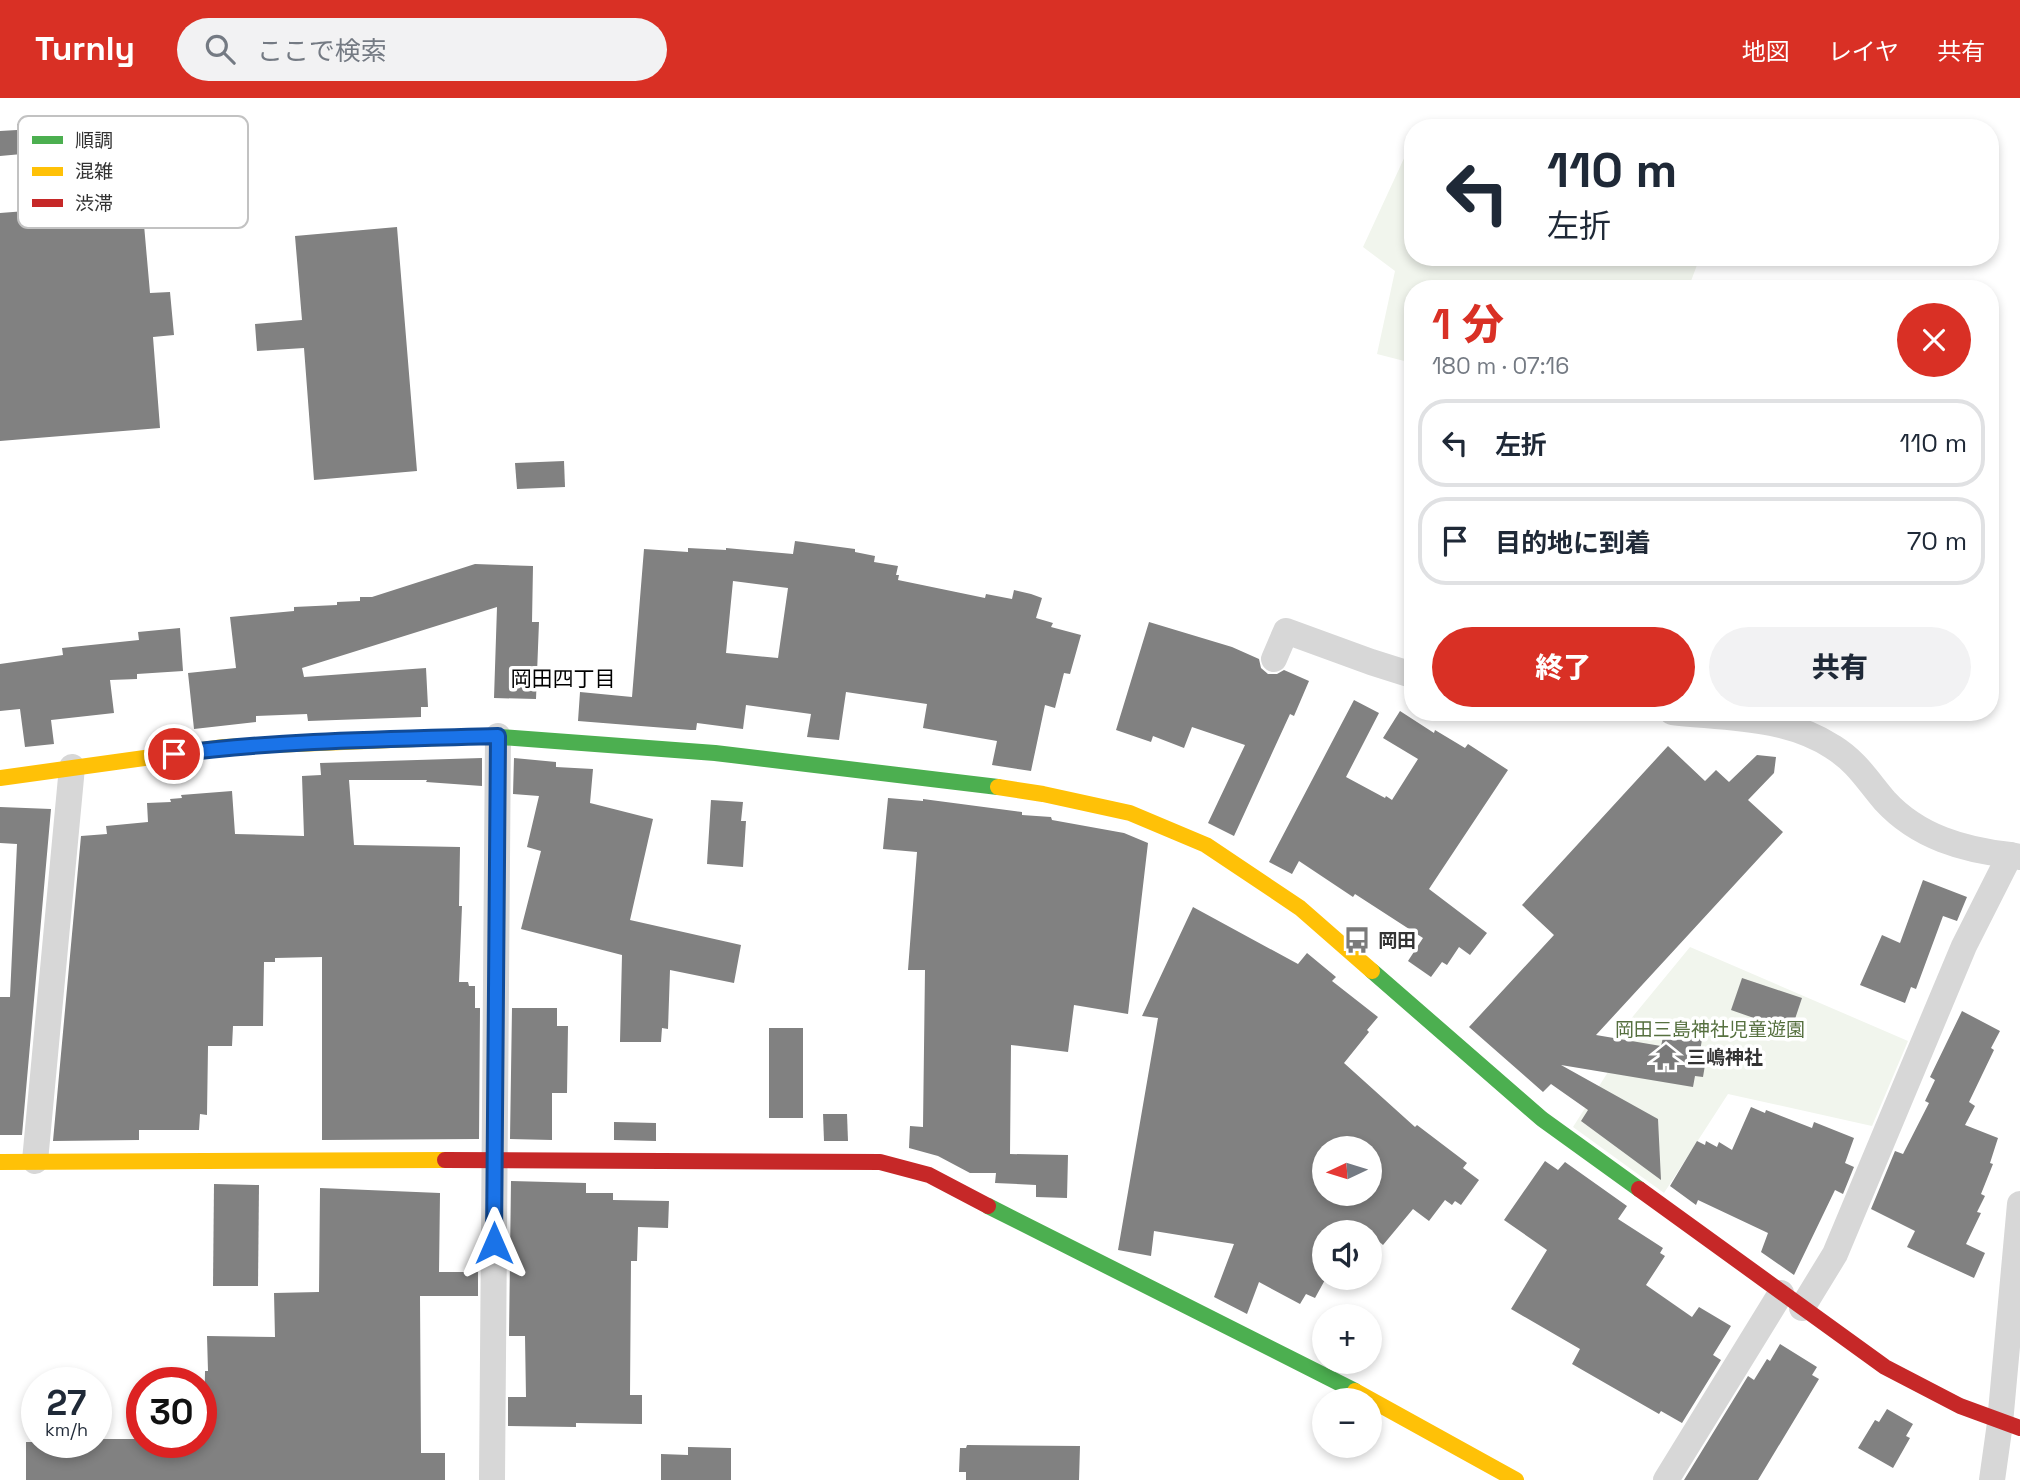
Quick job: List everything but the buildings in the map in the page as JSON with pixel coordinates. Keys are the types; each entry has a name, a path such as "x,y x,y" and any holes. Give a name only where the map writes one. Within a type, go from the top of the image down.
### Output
{"street":[{"path":"1274,659 1286,631 1404,673"},
{"path":"1667,1480 1792,1300 1835,1254 1964,946 2015,856 1963,847 1918,829 1891,807 1854,761 1831,745 1783,725 1749,721"},
{"path":"492,1480 498,736"},
{"path":"0,778 225,747 498,736 715,752 971,783 1043,794 1130,813 1206,845 1300,908 1542,1119 1902,1378 1953,1405 2010,1425"},
{"path":"35,1161 72,768"},
{"path":"0,1162 880,1162 929,1175 1104,1266 1389,1408 1516,1480"},
{"path":"1993,1480 2010,1425 2020,1204"}],"green space":[{"path":"1404,158 1404,266 1697,266 1691,280 1404,280 1404,361 1377,354 1395,271 1363,247"},
{"name":"岡田三島神社児童遊園","path":"1690,947 1908,1041 1872,1126 1728,1094 1664,1193 1573,1127 1608,1072 1602,1054"}],"traffic: fast":[{"path":"488,736 715,753 998,787"},
{"path":"1372,971 1542,1119 1639,1189"},
{"path":"988,1206 1349,1388"}],"traffic: slow":[{"path":"0,778 224,747 488,736"},
{"path":"998,787 1130,813 1206,845 1300,908 1372,971"},
{"path":"0,1162 445,1160"},
{"path":"1382,1406 1516,1480"}],"traffic: jam":[{"path":"445,1160 880,1162 929,1175 988,1206"},
{"path":"1639,1189 1885,1367 1960,1406 2020,1428"}],"place":[{"name":"岡田","path":"1357,940"},
{"name":"三嶋神社","path":"1666,1057"}],"district":[{"name":"岡田四丁目","path":"563,678"}],"route":[{"path":"174,754 225,747 331,741 498,736 494,1243"}]}
